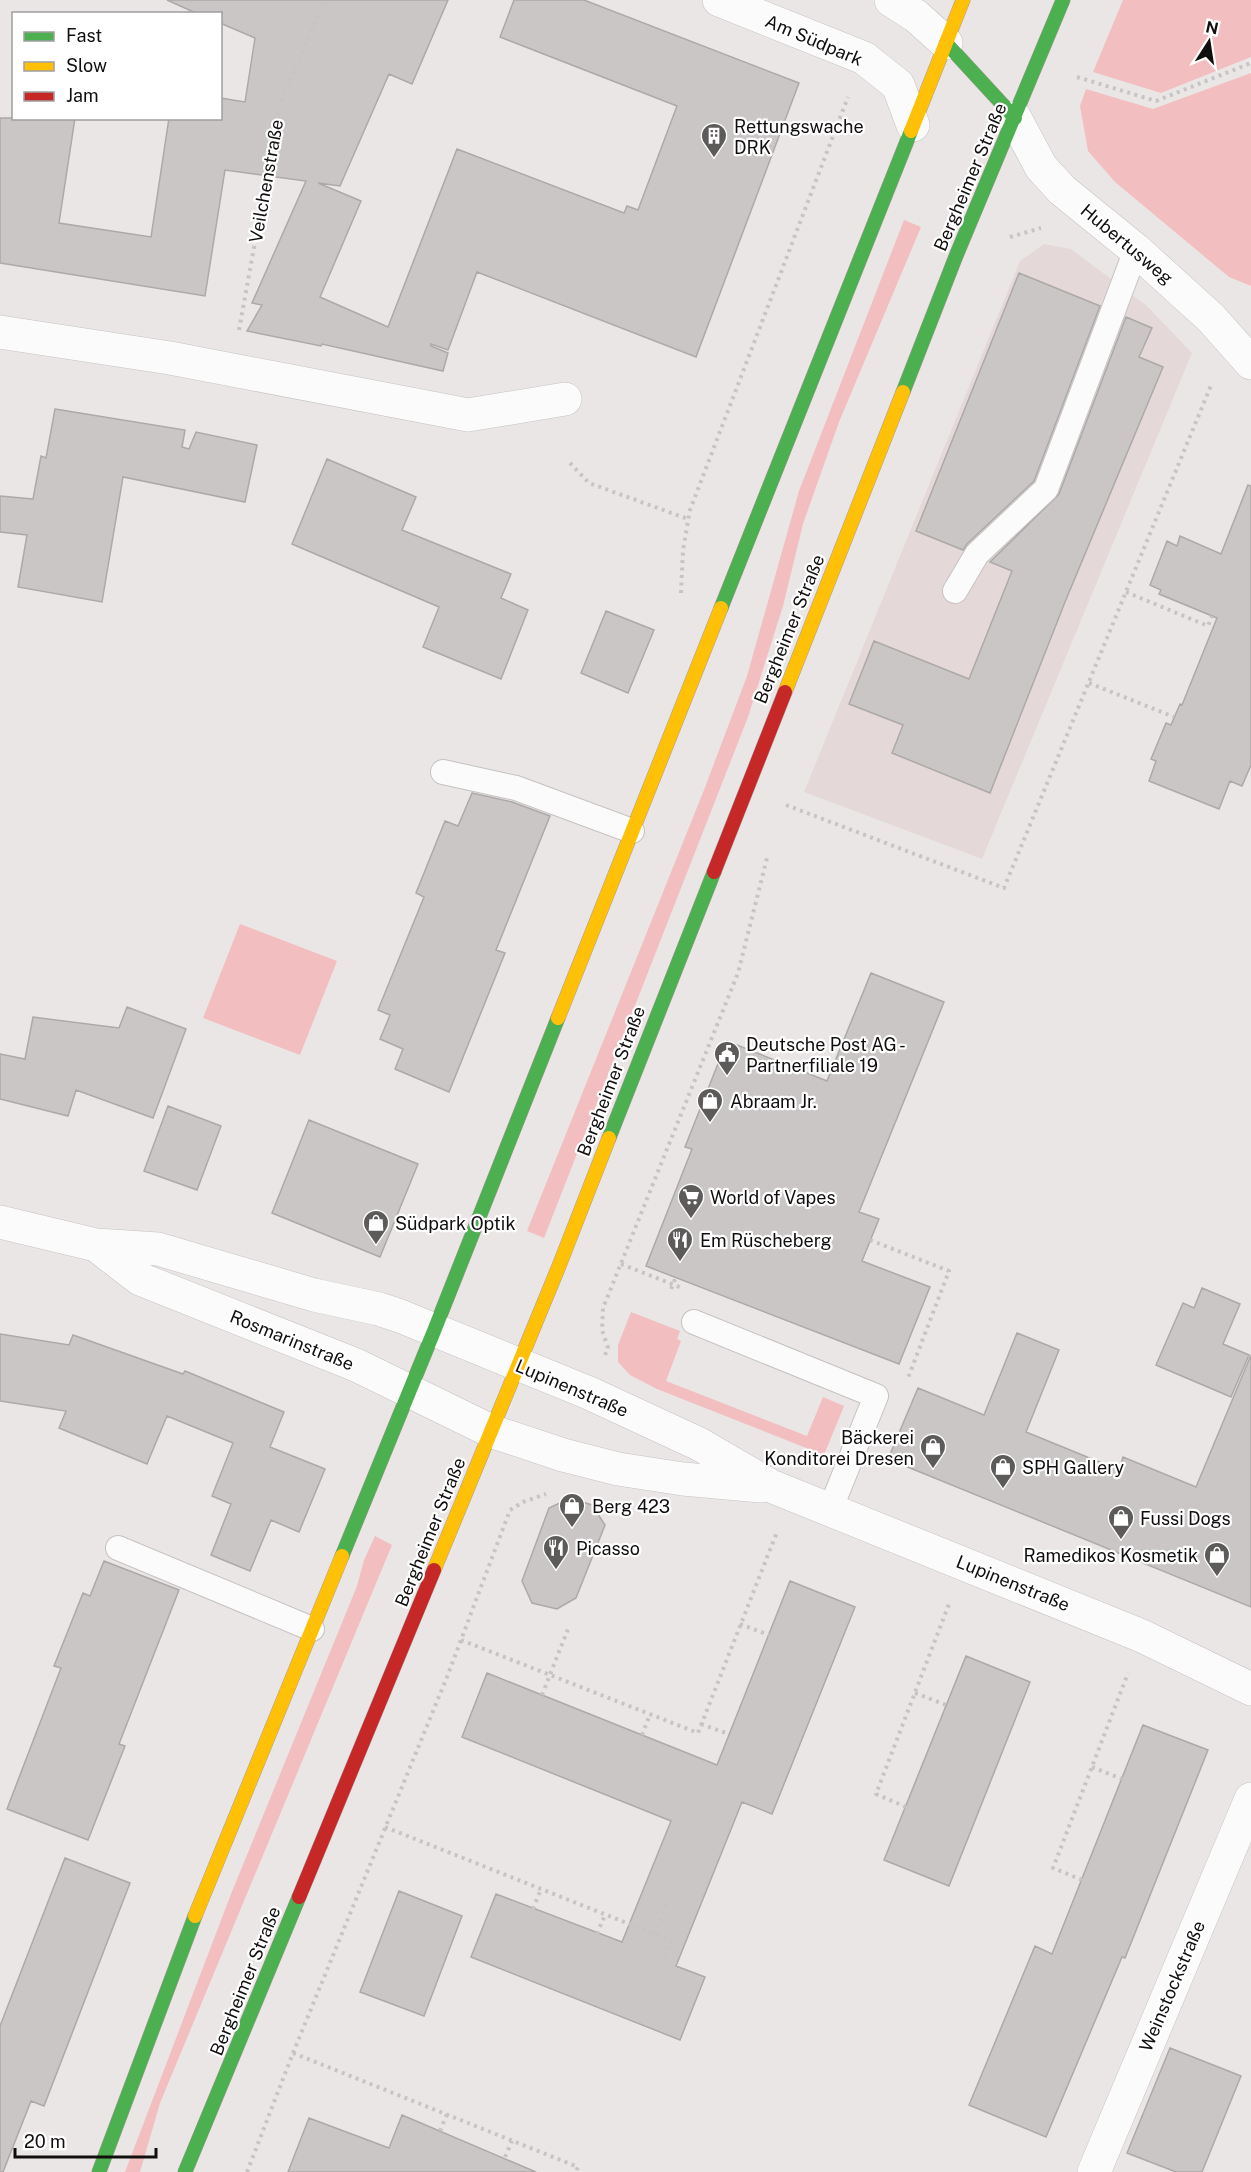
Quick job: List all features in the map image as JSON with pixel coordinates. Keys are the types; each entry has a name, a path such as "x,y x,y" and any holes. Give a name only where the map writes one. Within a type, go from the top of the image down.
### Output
{"main road":[{"path":"99,2172 210,1876 410,1391 963,0"},
{"name":"Bergheimer Straße","path":"186,2172 518,1365 956,256 1063,0"},
{"path":"946,43 1015,118"}],"street":[{"name":"Am Südpark","path":"720,0 864,58 897,85 913,125"},
{"path":"891,0 916,16 946,43"},
{"name":"Hubertusweg","path":"1015,118 1041,167 1062,190 1136,250 1211,318 1251,363"},
{"path":"0,332 170,358 468,415 565,399"},
{"name":"Rosmarinstraße","path":"0,1221 96,1245 158,1249 314,1295 380,1309 434,1331"},
{"name":"Rosmarinstraße","path":"96,1245 140,1279 345,1361 491,1431"},
{"name":"Lupinenstraße","path":"434,1331 589,1393 699,1444 781,1491 1142,1636 1251,1689"},
{"name":"Lupinenstraße","path":"491,1431 563,1455 636,1472 781,1491"},
{"name":"Weinstockstraße","path":"1094,2172 1251,1799"}],"lane":[{"path":"955,591 977,554 1046,489 1136,250"},
{"path":"443,771 516,788 632,831"},
{"path":"694,1322 876,1396 830,1510"},
{"path":"118,1548 312,1629"}],"path":[{"name":"Veilchenstraße","path":"231,369 280,105 324,0"},
{"path":"681,595 683,550 690,510 864,58"},
{"path":"1076,77 1156,101 1251,63"},
{"path":"786,805 1004,888 1230,338"},
{"path":"570,463 589,483 688,519"},
{"path":"1126,592 1208,626 1212,616"},
{"path":"1089,683 1174,717"},
{"path":"782,814 790,794"},
{"path":"589,1393 608,1348 602,1330 603,1308 738,973 768,854"},
{"path":"870,1240 949,1271 907,1381 876,1396"},
{"path":"671,1289 676,1277"},
{"path":"247,2172 461,1640 510,1510 523,1502 549,1493 563,1455"},
{"path":"461,1640 698,1732 740,1624 781,1491"},
{"path":"906,1806 876,1794 964,1564"},
{"path":"740,1624 769,1635"},
{"path":"542,1695 568,1629"},
{"path":"1082,1880 1053,1868 1142,1636"},
{"path":"915,1693 946,1705"},
{"path":"642,1735 650,1714"},
{"path":"701,1724 729,1734"},
{"path":"1092,1767 1122,1779"},
{"path":"385,1827 672,1941 664,1960"},
{"path":"533,1909 541,1890"},
{"path":"655,1935 667,1904"},
{"path":"597,1934 605,1915"},
{"path":"293,2053 578,2167 576,2172"},
{"path":"440,2131 447,2114"},
{"path":"505,2157 512,2141"}],"shaded area":[{"path":"1123,0 1251,0 1251,57 1161,93 1093,72"},
{"path":"1251,73 1251,286 1229,277 1115,182 1088,151 1080,106 1086,89 1153,109"},
{"path":"904,220 921,227 839,422 803,524 783,606 748,717 544,1238 527,1231 704,790 747,676 799,491"},
{"path":"1044,244 1071,249 1147,306 1192,353 982,859 804,792 1020,261"},
{"path":"240,924 337,961 300,1055 203,1018"},
{"path":"631,1312 680,1331 677,1339 681,1341 666,1381 807,1436 823,1397 844,1406 824,1455 657,1389 630,1375 618,1362 618,1345"},
{"path":"375,1536 392,1545 160,2103 140,2172 125,2172 231,1894 357,1586 364,1560"}],"building":[{"path":"167,0 448,0 412,84 389,74 340,186 318,183 361,201 320,297 388,327 457,149 624,213 627,206 638,210 677,106 500,37 514,0 584,0 799,83 696,357 477,272 448,350 431,344 448,353 443,371 322,344 321,346 247,331 262,305 252,303 306,181 225,170 205,296 0,263 0,118 75,120 59,223 151,237 169,120 222,120 222,98 245,102 255,38 222,24 222,12 194,12"},
{"path":"1019,273 1100,306 1034,481 963,550 916,531"},
{"path":"1126,317 1152,328 1139,357 1163,367 1065,602 990,793 892,753 903,725 849,704 874,641 969,679 1012,571 990,562 1059,494"},
{"path":"55,409 185,430 182,447 189,449 196,432 257,445 245,502 123,477 102,602 18,587 27,535 0,532 0,496 33,499 41,456 46,458"},
{"path":"327,459 416,497 402,530 511,574 501,598 528,610 501,679 423,647 439,607 292,544"},
{"path":"1248,485 1251,486 1251,765 1242,786 1230,781 1219,809 1149,781 1156,761 1151,759 1166,723 1171,725 1180,704 1182,705 1217,618 1159,594 1161,590 1150,585 1167,541 1177,546 1180,536 1221,554"},
{"path":"606,611 654,630 628,693 581,673"},
{"path":"472,793 512,802 550,816 496,950 505,953 449,1092 395,1069 403,1049 380,1039 390,1015 378,1010 424,897 416,893 445,821 458,826"},
{"path":"871,973 944,1002 859,1212 879,1219 862,1261 930,1287 899,1364 646,1266 692,1149 685,1147 727,1041 827,1081"},
{"path":"127,1007 186,1029 153,1118 76,1090 68,1116 0,1099 0,1054 25,1059 33,1017 119,1028"},
{"path":"168,1106 221,1126 197,1190 144,1171"},
{"path":"309,1120 418,1164 380,1257 272,1213"},
{"path":"1202,1288 1240,1304 1223,1344 1249,1355 1231,1397 1156,1365 1183,1303 1194,1308"},
{"path":"1017,1333 1059,1350 1026,1432 1119,1470 1123,1457 1196,1487 1251,1355 1251,1607 888,1459 918,1388 984,1415"},
{"path":"0,1334 69,1345 73,1335 183,1374 185,1371 284,1412 270,1447 325,1469 299,1532 271,1520 250,1571 211,1555 231,1504 212,1496 233,1443 167,1416 147,1464 59,1428 66,1411 0,1401"},
{"path":"570,1498 592,1505 605,1525 576,1598 557,1609 532,1603 522,1581 549,1508"},
{"path":"104,1561 179,1590 119,1744 125,1746 88,1840 7,1809 61,1668 54,1666 83,1593 90,1596"},
{"path":"790,1581 855,1607 772,1814 742,1802 676,1966 705,1977 680,2040 471,1957 496,1894 622,1942 671,1821 462,1737 487,1673 717,1765"},
{"path":"966,1656 1030,1682 949,1886 884,1860"},
{"path":"1143,1725 1208,1750 1125,1958 1122,1957 1046,2137 969,2105 1035,1946 1052,1954"},
{"path":"65,1858 130,1883 44,2106 31,2101 3,2172 0,2172 0,2026"},
{"path":"399,1891 462,1916 424,2016 360,1992"},
{"path":"1170,2048 1241,2076 1202,2172 1176,2172 1127,2153"},
{"path":"402,2115 536,2172 288,2172 309,2118 389,2148"}],"traffic: fast":[{"path":"903,392 956,256 1063,0"},
{"path":"946,43 1015,118"},
{"path":"721,608 911,131"},
{"path":"609,1138 714,872"},
{"path":"342,1556 558,1018"},
{"path":"185,2172 299,1897"},
{"path":"99,2172 195,1916"}],"traffic: slow":[{"path":"911,131 963,0"},
{"path":"785,692 903,392"},
{"path":"558,1018 721,608"},
{"path":"434,1570 609,1138"},
{"path":"195,1916 342,1556"}],"traffic: jam":[{"path":"714,872 785,692"},
{"path":"299,1897 434,1570"}],"place":[{"name":"Rettungswache DRK","path":"714,159"},
{"name":"Deutsche Post AG - Partnerfiliale 19","path":"727,1077"},
{"name":"Abraam Jr.","path":"710,1124"},
{"name":"World of Vapes","path":"691,1220"},
{"name":"Südpark Optik","path":"376,1246"},
{"name":"Em Rüscheberg","path":"680,1263"},
{"name":"Bäckerei Konditorei Dresen","path":"933,1470"},
{"name":"SPH Gallery","path":"1003,1490"},
{"name":"Berg 423","path":"572,1529"},
{"name":"Fussi Dogs","path":"1121,1541"},
{"name":"Picasso","path":"556,1571"},
{"name":"Ramedikos Kosmetik","path":"1217,1578"}]}
